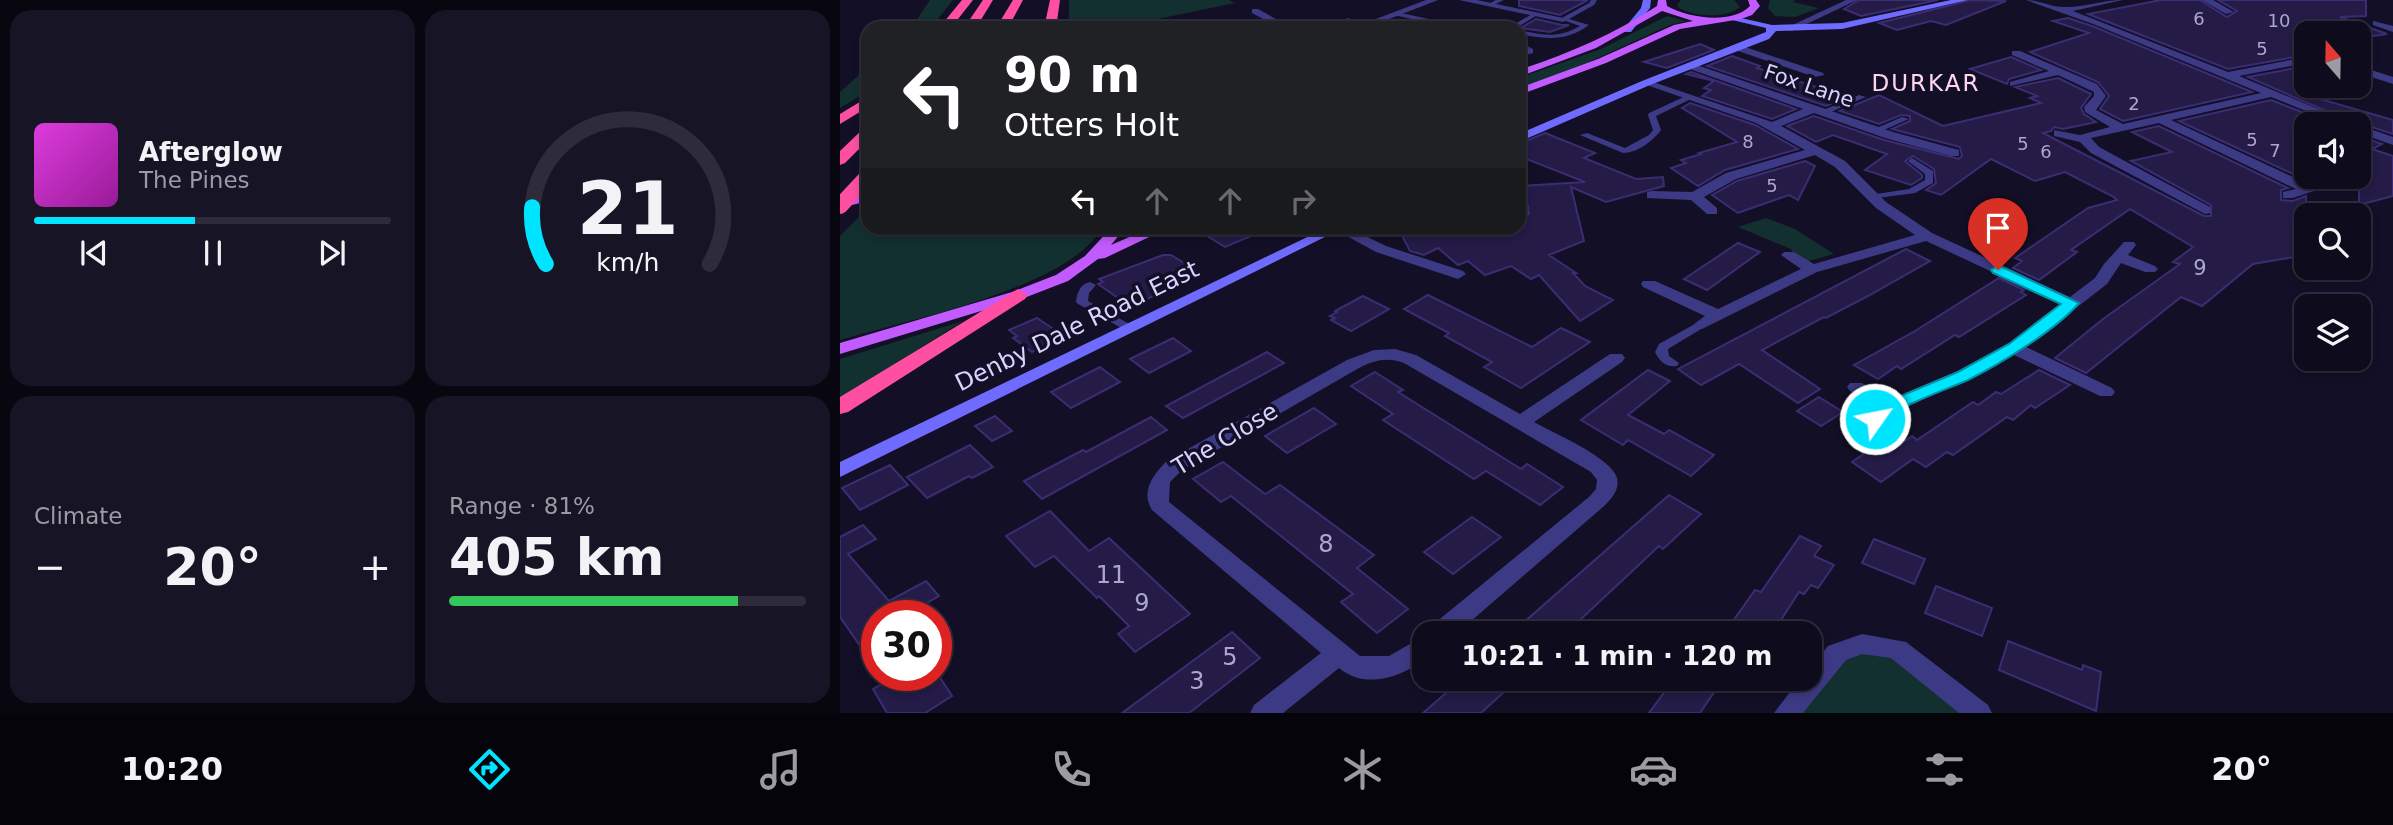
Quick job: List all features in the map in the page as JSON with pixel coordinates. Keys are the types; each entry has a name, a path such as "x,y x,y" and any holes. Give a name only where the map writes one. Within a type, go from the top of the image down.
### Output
{"highway":[{"path":"951,21 968,0"},
{"path":"974,21 988,0"},
{"path":"1006,21 1018,0"},
{"path":"1051,21 1055,0"},
{"path":"840,120 861,106"},
{"path":"840,160 861,139"},
{"path":"840,205 861,184"},
{"path":"840,407 1018,295"}],"main road":[{"path":"1526,72 1580,54 1628,30 1660,2 1679,16 1713,19 1735,18 1752,2"},
{"path":"1526,89 1602,61 1677,27 1713,19"},
{"path":"840,205 861,199"},
{"path":"1090,259 1112,235"},
{"path":"840,349 1018,295 1062,278 1090,259 1145,235"}],"street":[{"path":"1377,21 1434,0"},
{"path":"1463,0 1563,19"},
{"path":"1628,30 1645,8 1647,0"},
{"path":"1789,29 1853,0"},
{"path":"1735,18 1789,29 1842,26 1964,0"},
{"path":"2030,0 2062,10 2317,112"},
{"path":"2062,10 2119,0"},
{"path":"2206,0 2229,12"},
{"path":"1526,135 1646,83 1766,37 1772,33 1752,2"},
{"path":"1255,11 1274,21"},
{"path":"2376,23 2393,29"},
{"path":"1739,48 1819,75"},
{"path":"2016,53 2099,91 2100,96 2090,107 2091,112 2120,127"},
{"path":"2227,75 2294,62"},
{"name":"Fox Lane","path":"1691,66 1876,130 1955,153"},
{"path":"2014,84 2060,71"},
{"path":"2371,73 2393,81"},
{"path":"1646,83 1746,113 1772,126 1840,164 1898,219 1927,236 2071,303"},
{"path":"2085,140 2085,136 2104,130 2270,94"},
{"path":"1772,126 1821,109"},
{"path":"2160,119 2294,182"},
{"path":"2058,133 2085,140 2095,150 2205,210"},
{"path":"2371,133 2393,141"},
{"path":"1652,195 1695,196 1731,176 1815,151"},
{"path":"2161,187 2182,182"},
{"path":"2288,195 2303,189"},
{"path":"1695,196 1712,211"},
{"name":"Denby Dale Road East","path":"840,470 1322,235"},
{"path":"1352,235 1381,249 1458,274"},
{"path":"1702,324 1812,269 1927,236"},
{"path":"1875,419 1890,407 1964,375 2014,348 2101,281 2124,251 2150,269"},
{"path":"1789,256 1812,269"},
{"path":"1649,284 1717,315"},
{"path":"2014,348 2106,392"},
{"name":"The Close","path":"1412,654 1397,665 1371,671 1353,665 1159,505 1156,493 1159,480 1175,465 1370,354 1396,353 1410,359 1598,467 1607,479 1606,491 1596,502 1454,621"},
{"path":"1522,421 1616,358"},
{"path":"1856,387 1890,407"},
{"path":"1787,713 1837,653 1862,644 1897,649 1979,713"},
{"path":"1263,713 1339,654"}],"lane":[{"path":"1489,5 1501,0"},
{"path":"1563,19 1592,4 1594,0"},
{"path":"1396,14 1427,21"},
{"path":"1524,21 1536,14"},
{"path":"1526,33 1556,39 1586,26 1563,19"},
{"path":"1584,135 1626,151 1652,137 1657,130 1652,115 1691,97"},
{"path":"1821,109 1861,97"},
{"path":"1876,130 1905,119"},
{"path":"1873,197 1912,191 1930,181 1930,173 1912,161"},
{"path":"1090,285 1083,292 1082,302 1129,328"},
{"path":"1673,363 1664,358 1661,352 1663,347 1702,324"}],"green space":[{"path":"930,0 953,0 936,21 916,21"},
{"path":"1069,0 1229,0 1235,3 1148,21 1069,21"},
{"path":"1681,0 1734,0 1740,7 1718,15 1701,15 1679,8 1677,5"},
{"path":"1770,0 1795,0 1793,2 1819,8 1795,17 1775,16 1768,8"},
{"path":"1667,16 1686,21 1670,25 1580,66 1526,85 1526,76 1601,49"},
{"path":"861,73 861,95 840,108 840,92"},
{"path":"861,215 861,235 1096,235 1084,249 1056,268 1022,285 943,312 840,340 840,236"},
{"path":"1766,218 1795,229 1834,254 1802,263 1796,260 1791,249 1738,227"},
{"path":"963,321 840,398 840,359"},
{"path":"1897,649 1979,713 1787,713 1805,691 1822,691 1822,671 1837,653"}],"building":[{"path":"1519,0 1588,0 1560,15 1519,6"},
{"path":"1859,0 1938,0 1861,16 1844,9"},
{"path":"1971,0 2006,1 1946,25 1931,21 1897,30 1879,23"},
{"path":"2161,0 2200,0 2227,17 2237,11 2218,0 2366,0 2366,16 2340,17 2351,21 2294,21 2294,57 2228,69 2088,14"},
{"path":"2068,18 2252,92 2123,121 2100,109 2109,96 2098,82 2030,52 2089,33 2053,21"},
{"path":"1536,19 1569,25 1550,32 1526,29 1526,25"},
{"path":"2371,28 2387,34 2371,36"},
{"path":"1700,44 1714,50 1667,68 1644,62"},
{"path":"1732,56 1760,66 1757,68 1847,97 1826,106 1707,66"},
{"path":"2011,57 2041,70 2009,79 2007,84 1970,69"},
{"path":"2294,68 2294,97 2248,77"},
{"path":"1691,72 1796,109 1772,119 1702,96 1711,90 1704,88 1714,81 1686,74"},
{"path":"2058,78 2091,94 2081,108 2084,114 2096,122 2063,129 2054,127 2043,133 2204,216 2211,216 2211,205 2131,161 2172,152 2132,132 2159,126 2288,188 2281,190 2281,200 2293,201 2306,196 2306,203 2294,203 2294,257 2253,264 2202,306 2181,297 2086,373 2055,358 2103,319 2180,264 2173,262 2193,247 2130,209 2071,250 2077,252 2039,280 2013,268 2022,261 2015,258 2088,208 2117,200 2114,197 2065,172 2035,181 1991,159 1941,195 1926,190 1936,183 1934,169 1913,156 1905,161 1922,175 1922,178 1911,185 1865,170 1887,154 1833,135 1816,142 1787,126 1814,116 1884,140 1959,159 1962,156 1960,147 1892,129 1910,121 1910,116 1901,115 1879,124 1840,111 1879,95 1943,126 2041,103 2030,98 2037,96 2015,87"},
{"path":"2296,98 2316,98 2365,112 2328,112"},
{"path":"2271,100 2302,112 2294,112 2294,174 2179,121"},
{"path":"1690,103 1755,125 1798,149 1725,170 1698,186 1671,168 1686,163 1681,160 1737,142 1682,108"},
{"path":"2371,114 2393,120 2393,134 2371,127"},
{"path":"1545,133 1595,153 1584,158 1636,179 1663,177 1664,186 1606,202 1571,187 1584,241 1549,255 1576,273 1573,273 1585,286 1613,300 1580,321 1539,275 1531,279 1511,266 1485,275 1468,261 1458,265 1438,248 1424,255 1410,251 1402,235 1526,235 1526,215 1529,214 1526,206 1526,186 1585,182 1526,159 1526,141"},
{"path":"2371,140 2382,144 2372,149 2393,156 2393,196 2359,203 2359,189 2371,189"},
{"path":"1805,161 1815,166 1798,200 1789,195 1738,213 1712,195 1737,181"},
{"path":"1205,235 1253,235 1225,247"},
{"path":"1738,243 1760,252 1707,290 1684,279"},
{"path":"1906,249 1930,261 1762,350 1820,389 1798,403 1739,364 1701,385 1678,369"},
{"path":"1163,255 1171,255 1200,273 1131,307 1098,284 1103,282 1099,279"},
{"path":"1999,278 2024,290 2021,292 2026,295 1959,337 1955,335 1901,369 1897,366 1878,379 1854,365 1915,331"},
{"path":"1428,295 1532,347 1561,328 1590,342 1521,388 1484,367 1492,362 1445,336 1449,333 1404,309"},
{"path":"1363,296 1389,309 1351,331 1331,320 1335,318 1330,316 1337,312 1335,311"},
{"path":"1037,318 1064,336 1032,352 1013,338 1017,336 1009,330"},
{"path":"1173,338 1191,351 1149,373 1130,359"},
{"path":"1267,352 1284,363 1183,418 1166,406"},
{"path":"1100,367 1120,382 1071,408 1051,392"},
{"path":"1648,370 1670,381 1628,415 1664,434 1669,430 1714,455 1691,476 1628,440 1623,445 1581,420"},
{"path":"2039,370 2070,385 2035,408 2031,405 2013,420 2007,417 1953,455 1947,452 1926,467 1913,459 1881,482 1852,462 1878,444 1890,452 1912,436 1917,440 1973,402 1978,405 1996,392 2001,394"},
{"path":"1375,372 1403,390 1398,392 1521,469 1527,464 1563,487 1540,505 1486,471 1474,479 1383,420 1393,414 1351,386"},
{"path":"1819,397 1843,412 1821,426 1797,411"},
{"path":"1314,408 1336,424 1287,453 1265,436"},
{"path":"995,416 1012,431 992,441 975,426"},
{"path":"1151,417 1167,430 1042,499 1024,481 1083,450 1086,452"},
{"path":"970,445 993,467 927,498 907,477"},
{"path":"1223,462 1265,494 1280,485 1374,555 1357,568 1408,609 1377,633 1341,602 1353,594 1231,496 1221,502 1193,479"},
{"path":"890,465 908,485 860,510 842,488"},
{"path":"1669,495 1701,514 1663,549 1659,546 1579,621 1525,621"},
{"path":"1050,511 1089,551 1109,538 1190,614 1135,652 1118,634 1129,626 1099,596 1097,598 1054,556 1035,567 1006,536"},
{"path":"1472,517 1501,537 1453,574 1424,552"},
{"path":"863,525 876,539 848,554 888,600 861,600 861,647 840,617 840,537"},
{"path":"1800,536 1821,546 1814,556 1834,565 1818,588 1811,585 1804,594 1799,592 1780,621 1733,621 1755,590 1761,592"},
{"path":"1874,539 1925,559 1914,584 1862,563"},
{"path":"926,581 939,596 932,600 891,600"},
{"path":"1936,586 1992,608 1982,636 1925,613"},
{"path":"1232,632 1260,658 1189,713 1122,713"},
{"path":"2008,641 2082,670 2083,665 2101,672 2096,711 1999,670"},
{"path":"874,691 949,691 952,696 925,713 887,713"},
{"path":"1448,691 1505,691 1481,713 1423,713"},
{"path":"1665,691 1715,691 1700,713 1649,713"}],"district":[{"name":"DURKAR","path":"1926,83"}],"route":[{"path":"1875,419 1890,407 1964,375 2014,348 2071,303 1998,270"}]}
